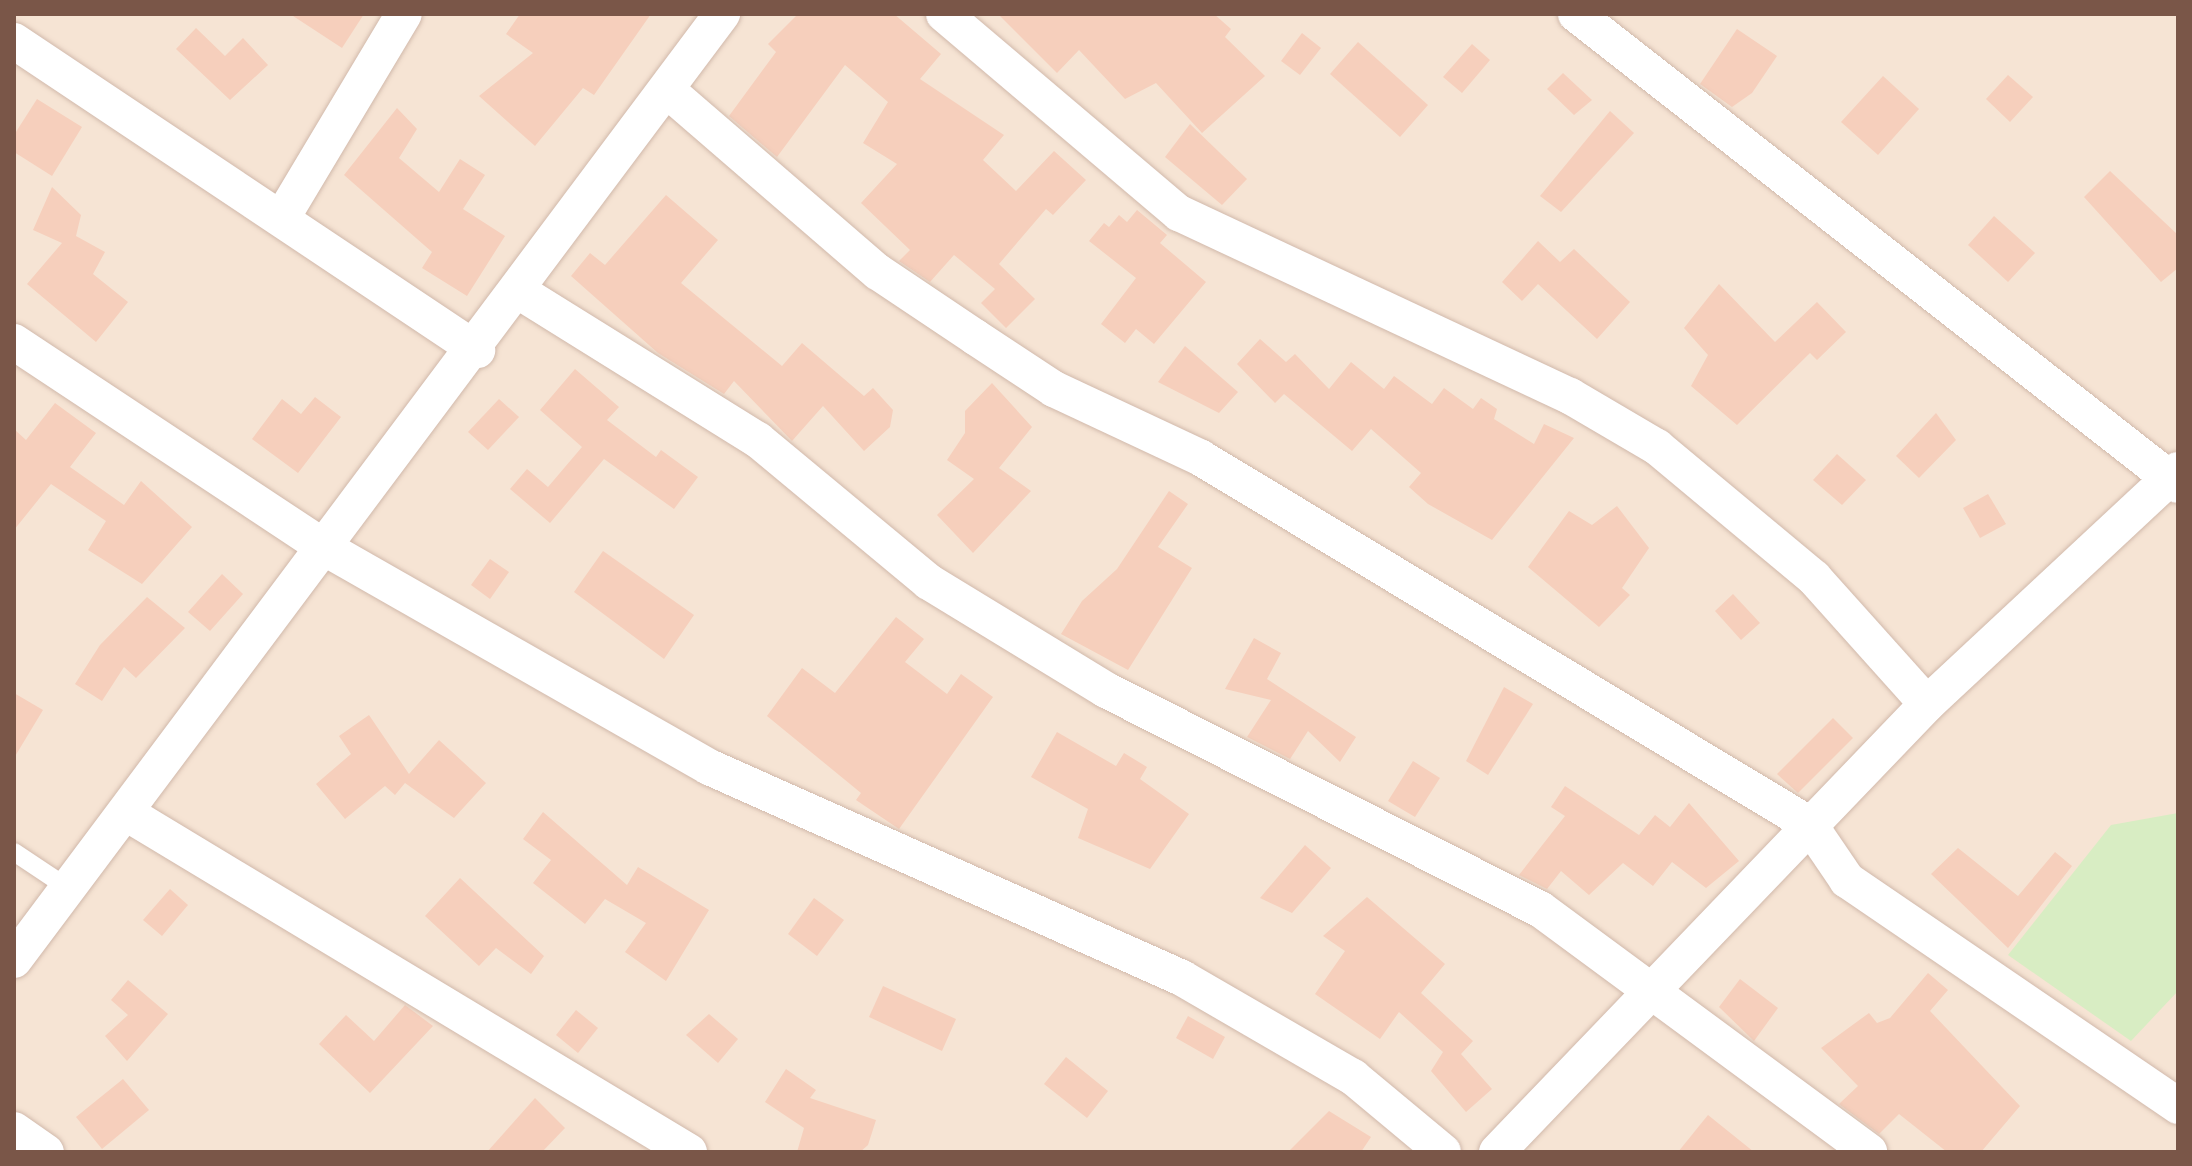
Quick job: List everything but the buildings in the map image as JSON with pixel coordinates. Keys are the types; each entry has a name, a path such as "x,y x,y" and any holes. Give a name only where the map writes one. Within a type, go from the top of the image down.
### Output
{"street":[{"path":"283,216 404,14"},
{"path":"14,960 71,890 325,548 477,350 722,14"},
{"path":"944,14 1179,213 1258,244 1570,396 1657,447 1814,578 1927,704"},
{"path":"1497,1152 1927,704 2175,477 1576,14"},
{"path":"14,41 283,216 477,350"},
{"path":"668,91 878,272 1054,389 1201,458 1809,824 1847,880 2178,1106"},
{"path":"520,292 758,440 929,582 1129,704 1540,909 1649,995 1696,1019 1869,1152"},
{"path":"14,342 325,548 709,767 1182,978 1353,1077 1443,1152"},
{"path":"128,814 689,1152"},
{"path":"14,1130 46,1152"}],"lane":[{"path":"14,852 71,890"}],"shaded area":[{"path":"14,14 2178,14 2178,1152 14,1152"}],"green space":[{"path":"2178,813 2178,991 2131,1041 2008,955 2111,825"}]}
